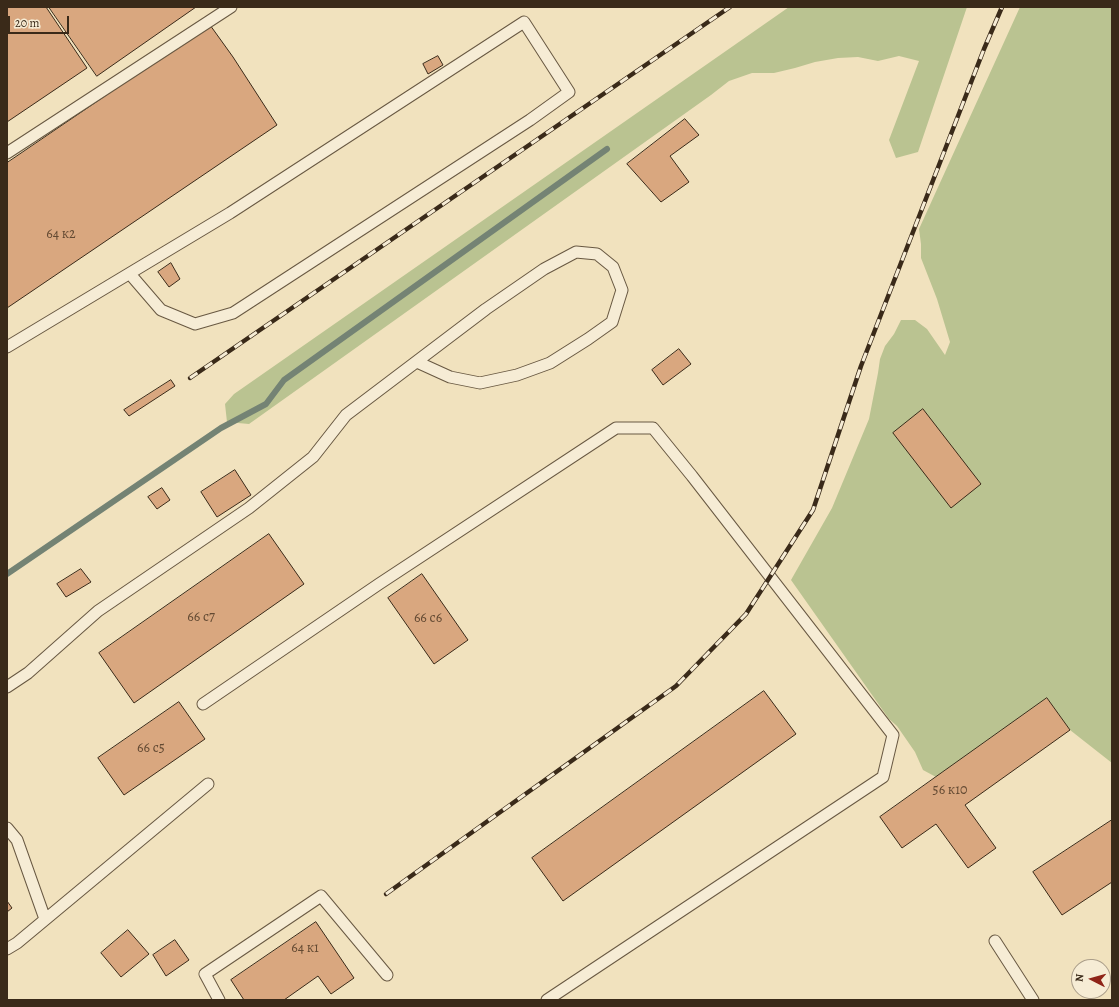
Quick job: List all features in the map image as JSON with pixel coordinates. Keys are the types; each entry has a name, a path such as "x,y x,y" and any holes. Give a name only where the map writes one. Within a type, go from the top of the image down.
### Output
{"lane":[{"path":"7,153 231,7"},
{"path":"7,347 230,213 524,22 569,92 530,120 234,313 194,324 160,310 130,274"},
{"path":"7,687 28,673 98,611 249,508 313,457 346,415 486,310 544,269 576,252 596,254 613,267 622,290 612,322 588,339 550,362 517,375 480,383 450,377 417,362"},
{"path":"203,704 379,584 616,428 653,428 893,735 883,777 547,1000"},
{"path":"7,949 17,943 208,784"},
{"path":"7,828 17,840 45,920"},
{"path":"219,1000 205,974 321,896 387,975"},
{"path":"995,941 1033,1000"}],"green space":[{"path":"789,7 967,7 918,152 896,158 889,140 919,61 899,56 878,61 858,57 838,58 815,62 774,73 752,73 729,81 249,424 227,422 225,404 234,394"},
{"path":"1020,7 1112,7 1112,763 1070,730 1047,698 936,777 923,770 915,752 897,726 889,719 791,580 832,508 869,419 880,359 885,346 894,334 901,320 915,320 927,329 945,355 950,342 937,299 921,258 919,229"}],"building":[{"path":"7,7 46,7 87,68 7,122"},
{"path":"49,7 196,7 97,76"},
{"path":"210,25 233,57 277,125 7,308 7,163"},
{"path":"438,56 443,65 428,74 423,64"},
{"path":"685,119 699,135 670,156 689,182 661,202 627,164"},
{"path":"171,263 180,279 169,287 158,272"},
{"path":"679,349 691,364 663,385 652,370"},
{"path":"171,380 175,386 129,416 124,410"},
{"path":"923,409 981,484 951,508 893,433"},
{"path":"235,470 251,495 217,517 201,492"},
{"path":"162,488 170,500 157,509 148,497"},
{"path":"269,534 304,584 134,703 99,653"},
{"path":"81,569 91,582 66,597 57,584"},
{"path":"422,574 468,640 434,664 388,598"},
{"path":"764,691 796,734 563,901 532,858"},
{"path":"1047,698 1070,730 965,805 996,848 968,868 936,824 902,848 880,817"},
{"path":"179,702 205,739 124,795 98,758"},
{"path":"1112,820 1112,882 1062,915 1033,872"},
{"path":"7,901 12,908 7,912"},
{"path":"316,922 354,978 331,994 318,976 284,1000 244,1000 231,980"},
{"path":"128,930 149,954 121,977 101,953"},
{"path":"175,940 189,960 166,976 153,955"}],"waterway":[{"path":"7,574 221,428 266,404 284,380 607,149"}],"railway":[{"path":"190,378 730,7"},
{"path":"386,894 676,686 746,614 813,510 861,366 984,49 1002,7"}]}
